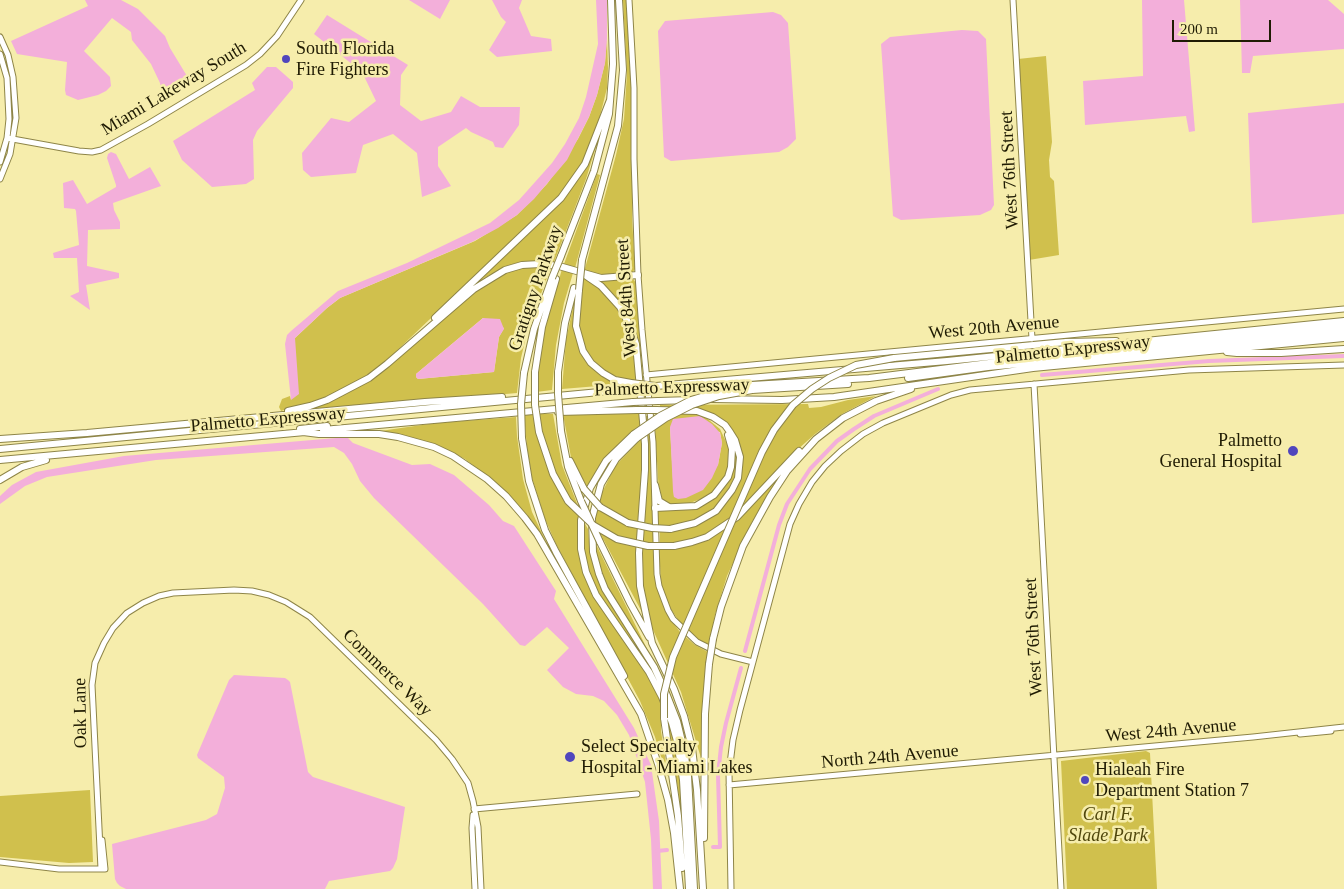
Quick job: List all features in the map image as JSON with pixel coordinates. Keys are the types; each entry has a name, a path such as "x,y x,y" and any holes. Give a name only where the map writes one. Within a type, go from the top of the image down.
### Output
{"highway":[{"name":"Gratigny Parkway","path":"611,0 613,64 610,100 602,142 594,171 534,329 524,373 521,404 522,438 529,481 545,530 633,694 641,714"},
{"name":"Gratigny Parkway","path":"619,0 623,70 618,126 576,289 565,324 558,372 558,394 564,449 581,501 630,603 652,643"},
{"path":"404,349 561,198 585,164 610,100"},
{"path":"261,417 310,406 369,378 474,289 505,270 522,265 540,264 564,267 607,278 638,275"},
{"path":"582,273 601,286 620,307 630,326 636,344 644,424 645,462 639,572 652,643 674,688 691,743 697,790 703,889"},
{"path":"554,279 542,327 535,372 535,405 539,432 551,469 568,501 593,525 617,538 648,546 674,546 707,537 737,517 800,450 843,418 865,406 927,383"},
{"path":"576,289 576,326 583,351 591,363 603,373 631,386"},
{"name":"Palmetto Expressway","path":"0,450 545,398 631,386 656,386 947,361 1344,322"},
{"path":"689,889 683,780 672,723 659,690 649,672 596,595 586,572 581,549 581,520 590,488 606,460 635,436 666,418 719,396 752,388 876,377 1013,360 1344,327"},
{"path":"752,388 870,382 1006,366 1344,333"},
{"name":"Palmetto Expressway","path":"0,459 62,455 633,400 814,399 1042,367 1344,338"},
{"path":"682,889 679,829 664,718 664,694 673,657 758,462 774,430 793,406 808,392 829,378 856,366 894,358 1066,342 1109,340 1132,342"},
{"path":"1216,350 1237,353 1304,352 1344,349"},
{"path":"658,399 824,395 1006,366"},
{"path":"0,440 425,402 532,395 545,398"},
{"path":"0,459 633,400"},
{"path":"531,410 564,412 697,411 712,416 725,425 735,440 740,457 738,478 732,490 716,510 695,523 670,529 652,528 628,523 600,507 584,489 564,449"},
{"path":"655,508 696,506 706,501 722,487 728,477 732,457 730,441 724,428 712,416"},
{"path":"303,432 379,434 418,442 453,456 487,479 506,496 537,534 641,714 668,800 682,889"},
{"path":"635,436 616,459 602,484 592,518 593,552 605,589 658,674 677,721 688,776 694,889"},
{"path":"702,869 705,825 704,714 708,664 721,607 731,576 754,523 787,471 820,436"},
{"path":"0,480 22,467 62,455"},
{"path":"655,486 659,501 673,508"}],"street":[{"name":"Miami Lakeway South","path":"10,138 84,152 101,150 246,65 277,36 300,0"},
{"name":"West 84th Street","path":"629,0 634,88 634,159 638,275 653,442 658,580 661,594 670,615 685,632 703,646 752,662"},
{"name":"West 76th Street","path":"1013,0 1032,339"},
{"path":"0,37 8,55 14,82 16,118 0,162"},
{"path":"0,54 7,78 10,138 10,154 0,178"},
{"name":"West 20th Avenue","path":"646,375 1344,309"},
{"path":"731,889 729,785 733,740 774,579 788,530 802,499 827,465 852,442 885,422 959,392 1189,370 1344,365"},
{"name":"West 76th Street","path":"1034,384 1062,889"},
{"name":"Commerce Way","path":"247,590 269,595 298,609 310,618 344,649 452,758 468,783 478,828 475,889"},
{"name":"Oak Lane","path":"0,862 59,869 103,869 99,828 92,685 95,663 107,638 113,628 127,613 159,596 173,593 247,590"},
{"name":"West 24th Avenue","path":"1054,755 1290,733 1298,734 1344,728"},
{"name":"North 24th Avenue","path":"729,785 1054,755"},
{"path":"474,809 637,794"},
{"name":"Commerce Way","path":"477,870 481,889"}],"green space":[{"path":"623,0 626,0 632,81 632,218 635,269 632,273 604,277 584,272 624,119 627,74"},
{"path":"607,39 607,88 596,132 584,160 559,196 386,361 362,379 331,396 281,411 279,407 282,399 290,396 291,400 295,338 327,308 340,298 475,241 517,215 547,184 578,139 589,117 605,63"},
{"path":"1046,56 1052,142 1049,160 1050,177 1054,181 1059,255 1029,260 1018,59"},
{"path":"598,137 586,179 554,262 520,262 507,266 484,278 462,297 563,197"},
{"path":"597,174 600,175 575,268 564,264"},
{"path":"535,266 551,267 528,329 521,358 517,393 302,412 368,379 488,280 515,269","holes":["483,318 504,328 499,337 494,372 418,379 416,377 416,374"]},
{"path":"562,269 573,273 564,303 556,345 552,390 536,392 538,353"},
{"path":"583,277 598,285 620,309 633,338 638,381 608,373 593,362 586,351 578,326"},
{"path":"598,279 633,279 636,283 643,381 638,345 629,319 598,282"},
{"path":"575,298 575,316 583,354 622,384 562,389 566,340"},
{"path":"876,396 842,414 815,434 724,524 703,536 673,544 660,544 660,531 705,519 734,491 740,447 715,415 691,407 660,407 660,405 808,404 809,408"},
{"path":"686,411 704,416 720,429 728,446 729,465 725,477 713,492 690,503 670,505 663,502 659,494 655,428","holes":["670,427 720,432 722,443 718,465 674,497"]},
{"path":"641,412 642,425 624,439 605,459 596,471 587,489 572,463 563,414"},
{"path":"553,414 562,465 580,511 586,578 645,668 661,699 661,731 668,776 640,701 556,544 545,519 532,478 527,447 524,415"},
{"path":"646,416 651,445 654,569 658,591 668,616 680,632 695,645 708,652 703,695 701,758 681,692 649,621 640,576 647,441"},
{"path":"516,417 523,479 532,512 548,546 487,476 465,459 442,447 373,432 436,423"},
{"path":"643,437 638,523 629,521 598,501 615,466"},
{"path":"735,450 737,460 735,476 725,496 714,508 696,519 673,526 658,527 658,512 689,509 722,489"},
{"path":"781,473 752,522 727,576 715,615 709,645 697,639 682,626 669,606 661,583 659,549 710,538"},
{"path":"596,506 638,528 637,542 621,538 596,525 594,520"},
{"path":"583,520 588,529 590,553 599,582 653,670 651,670 602,602 589,573 583,547"},
{"path":"600,533 636,547 644,616"},
{"path":"594,540 648,651 612,598 598,567"},
{"path":"668,718 679,762 684,842 677,783 666,720"},
{"name":"Carl F. Slade Park","path":"1146,751 1150,753 1157,889 1067,889 1061,761"},
{"path":"90,790 93,862 69,863 0,857 0,796"}],"shaded area":[{"path":"85,0 121,0 138,9 165,36 190,81 173,97 167,97 161,89 151,64 132,40 131,32 112,18 84,51 110,77 111,86 98,95 78,100 66,95 67,62 17,54 11,41 88,6"},
{"path":"409,0 450,0 440,19"},
{"path":"492,0 522,0 519,8 531,36 551,39 552,51 497,57 489,50 506,22 501,17"},
{"path":"596,0 607,0 605,63 589,117 567,160 534,199 517,215 498,228 472,242 340,298 327,308 295,338 299,394 291,400 285,344 287,335 291,331 338,291 407,263 490,223 519,200 552,163 579,118 586,97 598,44"},
{"path":"1142,0 1184,0 1195,131 1189,132 1186,116 1085,125 1083,81 1143,76"},
{"path":"1240,0 1328,0 1344,14 1344,49 1253,56 1250,73 1242,73"},
{"path":"773,12 781,15 788,23 796,139 779,152 671,161 664,157 658,31 665,21"},
{"path":"327,15 408,65 401,75 400,105 421,121 451,112 461,96 480,107 520,107 519,125 503,148 495,147 493,142 466,128 438,147 438,166 451,186 422,197 417,153 393,134 363,145 356,173 311,177 303,170 302,153 331,118 349,122 376,101 362,72 314,34"},
{"path":"962,30 978,31 986,39 994,205 991,210 980,215 901,220 893,216 881,44 890,37"},
{"path":"267,67 276,67 293,82 293,88 257,131 253,140 254,179 246,184 212,187 182,160 173,141 255,90 252,83"},
{"path":"1344,103 1344,214 1252,223 1248,113"},
{"path":"111,152 116,154 129,179 150,167 161,186 113,203 120,222 120,229 88,230 87,266 119,273 119,278 86,285 90,310 70,296 79,292 77,258 54,258 53,253 79,245 76,211 75,209 64,208 63,183 73,180 87,204 116,187 107,158"},
{"path":"483,318 500,319 504,329 499,337 494,372 418,379 416,377 416,374"},
{"path":"700,416 712,424 720,433 722,443 718,465 712,478 703,490 686,498 678,499 674,497 673,491 670,427 673,419"},
{"path":"348,438 353,443 412,465 430,464 454,475 489,505 503,521 514,526 556,591 554,599 634,728 651,765 659,821 662,889 653,889 651,839 645,782 629,735 617,715 604,701 593,696 576,694 563,687 547,670 569,648 547,627 525,646 520,645 483,604 374,498 360,481 344,453 334,447 156,460 47,477 25,486 0,504 0,496 12,485 36,472 124,456"},
{"path":"234,675 285,678 290,682 308,772 313,777 405,807 397,859 390,871 329,881 325,889 126,889 117,883 112,844 206,820 217,814 225,788 224,777 198,758 197,755 229,680"}],"waterway":[{"path":"1042,375 1209,361 1344,356"},
{"path":"745,651 779,525 787,504 810,469 837,441 874,416 938,389"},
{"path":"713,847 720,847 718,775 721,747 741,668"},
{"path":"657,851 667,850"}],"place":[{"name":"South Florida Fire Fighters","path":"286,59"},
{"name":"Palmetto General Hospital","path":"1293,451"},
{"name":"Select Specialty Hospital - Miami Lakes","path":"570,757"},
{"name":"Hialeah Fire Department Station 7","path":"1085,780"}]}
